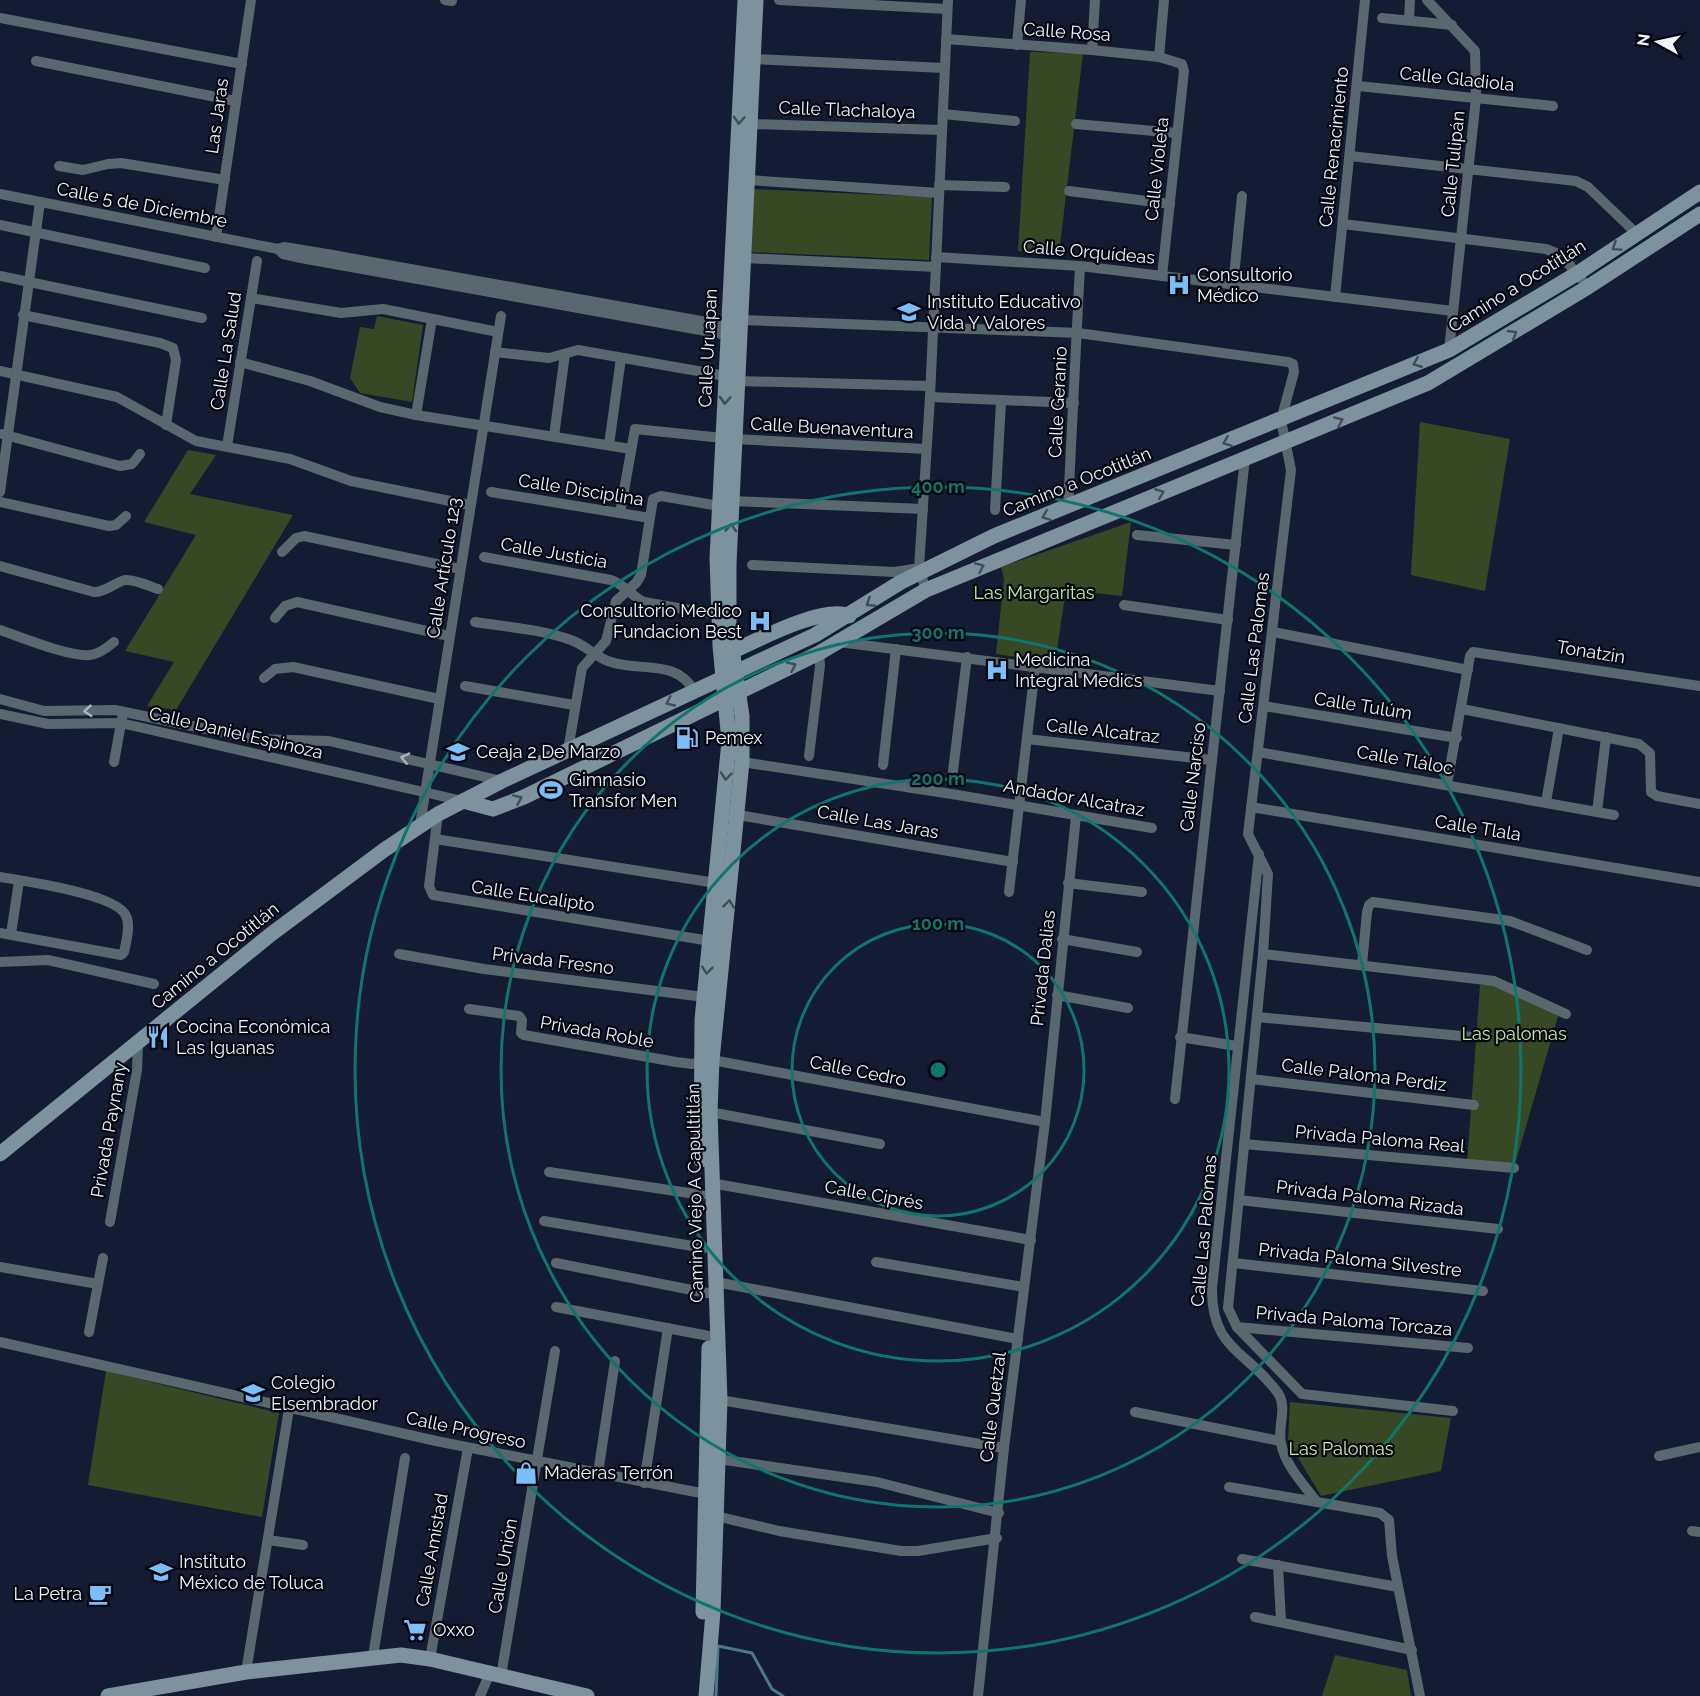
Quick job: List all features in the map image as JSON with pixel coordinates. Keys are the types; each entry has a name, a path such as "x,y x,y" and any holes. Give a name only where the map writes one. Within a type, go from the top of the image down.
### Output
{"main road":[{"name":"Calle Uruapan","path":"727,654 718,615 733,379 745,0"},
{"name":"Calle Uruapan","path":"733,327 744,258 756,0"},
{"name":"Camino a Ocotitlán","path":"0,1154 270,935 438,814 502,781 729,676 849,616 920,570 994,536 1449,350 1578,273 1700,192"},
{"name":"Camino a Ocotitlán","path":"463,801 497,808 819,653 926,591 1428,383 1588,287 1700,214"},
{"name":"Calle Uruapan","path":"726,503 727,654 732,694"},
{"path":"727,654 817,617 839,613 849,616"},
{"name":"Camino Viejo A Capultitlán","path":"697,1696 711,1495 709,1336 712,1287 704,1248 710,1112 706,1062 738,815 742,762 743,724 732,694"},
{"name":"Camino Viejo A Capultitlán","path":"706,1696 716,1516 711,1495 718,1459 720,1400 706,1189 704,997 732,694"},
{"path":"108,1696 246,1672 401,1654 587,1696"}],"street":[{"name":"Las Jaras","path":"216,237 251,0"},
{"path":"779,0 948,5 920,570 926,591"},
{"path":"1017,45 1021,0"},
{"path":"1092,50 1095,0"},
{"path":"1159,57 1164,0"},
{"name":"Calle Renacimiento","path":"1335,297 1365,0"},
{"path":"1409,20 1410,0"},
{"name":"Calle Tulipán","path":"1427,0 1476,56 1476,98 1449,350"},
{"path":"0,18 242,64"},
{"path":"1382,18 1452,26"},
{"name":"Calle Rosa","path":"946,39 1159,57 1178,61 1183,66"},
{"path":"754,59 944,68"},
{"path":"36,61 236,101"},
{"name":"Calle Violeta","path":"1162,276 1183,66"},
{"name":"Calle Gladiola","path":"1358,86 1553,106"},
{"path":"943,114 1015,121"},
{"path":"1076,123 1176,134"},
{"name":"Calle Tlachaloya","path":"751,124 942,130"},
{"path":"1350,156 1576,181 1588,187 1636,233"},
{"path":"59,166 83,170 121,163 225,180"},
{"path":"748,180 939,188 1005,187"},
{"path":"1069,191 1170,204"},
{"path":"0,194 40,202"},
{"path":"1233,286 1242,196"},
{"name":"Calle 5 de Diciembre","path":"0,492 4,434 40,202 278,249 284,247 327,254 733,327 932,327 1078,333 1288,362 1294,368 1281,420"},
{"path":"1343,224 1546,249 1561,255 1588,287"},
{"path":"0,225 205,268"},
{"name":"Calle Orquídeas","path":"744,258 1080,266 1233,286 1453,310"},
{"name":"Calle La Salud","path":"227,446 257,261"},
{"name":"Calle Geranio","path":"1068,507 1080,266"},
{"path":"0,276 202,318"},
{"path":"251,298 341,312 383,309 498,332"},
{"path":"23,315 160,343 175,350 176,360 166,425"},
{"name":"Calle Artículo 123","path":"420,825 501,316"},
{"path":"416,416 432,319"},
{"path":"495,352 541,358 578,350 733,379 930,392 1001,402 1074,403"},
{"path":"554,436 565,354"},
{"path":"609,445 621,358"},
{"path":"240,362 310,381 380,407 416,416 631,448 620,513"},
{"path":"0,371 117,397 196,441 290,459 351,481 470,505"},
{"path":"996,510 1001,402"},
{"name":"Calle Las Palomas","path":"1281,420 1291,470 1248,834 1268,874 1263,954 1228,1308 1237,1327 1297,1391 1309,1396 1454,1411"},
{"name":"Calle Buenaventura","path":"631,448 633,432 639,428 729,439 926,449"},
{"path":"4,434 120,466 132,464 140,454"},
{"name":"Calle Narciso","path":"1175,1099 1245,459"},
{"name":"Calle Disciplina","path":"491,492 650,518 651,503 658,496 726,503"},
{"path":"0,502 110,526 116,525 126,516"},
{"path":"726,503 923,509"},
{"path":"568,750 582,668 608,636 616,601 636,583 644,564 650,518"},
{"path":"1137,535 1236,545"},
{"path":"282,552 296,538 304,536 460,569"},
{"name":"Calle Justicia","path":"484,557 603,578 618,582 644,602 718,615"},
{"path":"752,565 895,572 920,570"},
{"path":"0,566 94,592 106,591 129,580 158,589"},
{"path":"275,618 285,606 297,602 449,636"},
{"path":"1124,605 1228,620"},
{"path":"475,622 562,637 583,644 594,653 614,663 682,675 694,691"},
{"path":"0,630 86,655 99,653 114,642"},
{"path":"1273,632 1468,670 1448,784"},
{"path":"839,642 1220,691"},
{"path":"883,765 896,649"},
{"name":"Tonatzin","path":"1468,670 1470,654 1476,651 1700,686"},
{"path":"809,756 820,666 819,653"},
{"path":"953,771 967,657"},
{"path":"264,678 275,669 292,667 439,699"},
{"path":"1009,892 1035,668"},
{"path":"465,686 574,705"},
{"name":"Calle Daniel Espinoza","path":"0,699 44,711 123,711 254,739 329,741 502,781"},
{"name":"Calle Tulúm","path":"1264,706 1457,738"},
{"path":"1462,709 1639,744 1650,753 1651,792 1657,796 1700,804"},
{"path":"114,762 123,711"},
{"name":"Calle Daniel Espinoza","path":"0,714 48,724 121,723 463,801"},
{"path":"1546,802 1558,728"},
{"path":"1597,812 1606,737"},
{"name":"Calle Alcatraz","path":"1027,739 1212,760"},
{"name":"Calle Tláloc","path":"1258,752 1614,815"},
{"name":"Andador Alcatraz","path":"742,762 1152,828"},
{"name":"Calle Tlala","path":"1251,807 1700,882"},
{"name":"Calle Eucalipto","path":"438,814 429,886 433,895 710,941"},
{"name":"Calle Las Jaras","path":"738,815 1013,862"},
{"name":"Privada Dalias","path":"1045,1122 1076,816"},
{"path":"435,839 716,883"},
{"name":"Calle Las Palomas","path":"1259,854 1212,1288 1213,1317 1223,1336 1278,1393 1282,1409 1280,1441 1290,1464 1317,1502"},
{"path":"0,877 70,891 116,904 124,912 128,922 122,955 6,934 19,881"},
{"path":"1068,883 1142,892"},
{"path":"1362,965 1367,912 1369,905 1373,903 1510,921 1587,950"},
{"path":"1062,939 1137,952"},
{"name":"Privada Fresno","path":"399,954 484,969 704,997"},
{"path":"1263,954 1501,983 1566,1014"},
{"path":"0,962 48,960 154,984"},
{"path":"1057,995 1128,1008"},
{"name":"Privada Roble","path":"469,1009 519,1016 522,1020 521,1033 524,1035 676,1062 706,1062"},
{"path":"1257,1017 1473,1037"},
{"path":"1180,1037 1237,1046"},
{"name":"Privada Paynany","path":"110,1222 137,1070 138,1043"},
{"name":"Calle Cedro","path":"706,1062 1045,1122"},
{"name":"Calle Paloma Perdiz","path":"1251,1079 1474,1105"},
{"path":"710,1112 880,1144"},
{"name":"Calle Quetzal","path":"978,1696 999,1513 1004,1448 1045,1122"},
{"name":"Privada Paloma Real","path":"1244,1144 1514,1168"},
{"name":"Calle Ciprés","path":"549,1172 706,1189 1031,1240"},
{"name":"Privada Paloma Rizada","path":"1239,1200 1498,1229"},
{"path":"544,1221 704,1248"},
{"path":"89,1332 103,1258"},
{"path":"876,1262 1024,1287"},
{"path":"556,1263 1018,1339"},
{"name":"Privada Paloma Silvestre","path":"1233,1263 1483,1291"},
{"path":"0,1267 98,1284"},
{"path":"556,1307 709,1336"},
{"name":"Privada Paloma Torcaza","path":"1237,1327 1468,1348"},
{"path":"644,1483 668,1328"},
{"name":"Calle Progreso","path":"0,1342 468,1448 711,1495"},
{"name":"Calle Unión","path":"480,1696 496,1674 537,1462 555,1351"},
{"path":"598,1473 615,1361"},
{"path":"720,1400 1004,1448"},
{"path":"246,1672 289,1409"},
{"path":"1135,1412 1280,1441"},
{"path":"1659,1456 1700,1447"},
{"name":"Calle Amistad","path":"430,1659 468,1448"},
{"path":"373,1656 405,1458"},
{"path":"718,1459 870,1481 999,1513"},
{"path":"1229,1487 1386,1516 1420,1696"},
{"path":"716,1516 779,1531 901,1551 918,1551 996,1538"},
{"path":"268,1540 303,1545"},
{"path":"1242,1559 1398,1587"},
{"path":"1278,1565 1281,1621"},
{"path":"1255,1617 1412,1650"}],"green space":[{"path":"1030,52 1083,53 1059,254 1018,251"},
{"path":"752,189 932,197 929,260 749,252"},
{"path":"377,316 423,325 412,402 360,393 350,378 360,327 374,329"},
{"path":"1420,422 1510,439 1485,591 1411,575"},
{"path":"188,450 216,455 190,494 293,515 176,710 147,706 174,662 125,651 196,535 144,522"},
{"name":"Las Margaritas","path":"1131,522 1122,596 1066,590 1055,663 996,654 1004,579 1001,567"},
{"name":"Las palomas","path":"1501,983 1558,1016 1514,1168 1467,1164 1480,985"},
{"path":"106,1371 279,1413 262,1517 88,1485"},
{"name":"Las Palomas","path":"1290,1402 1451,1418 1441,1471 1321,1496 1288,1441"},
{"path":"1335,1655 1407,1670 1411,1696 1322,1696"}],"waterway":[{"path":"718,1646 752,1653 772,1689 783,1696"},
{"path":"716,1696 718,1647"}],"place":[{"name":"Consultorio Médico","path":"1179,285"},
{"name":"Instituto Educativo Vida Y Valores","path":"909,312"},
{"name":"Consultorio Medico Fundacion Best","path":"760,621"},
{"name":"Medicina Integral Medics","path":"997,670"},
{"name":"Pemex","path":"687,738"},
{"name":"Ceaja 2 De Marzo","path":"458,752"},
{"name":"Gimnasio Transfor Men","path":"551,790"},
{"name":"Cocina Económica Las Iguanas","path":"158,1037"},
{"name":"Colegio Elsembrador","path":"253,1393"},
{"name":"Maderas Terrón","path":"526,1473"},
{"name":"Instituto México de Toluca","path":"161,1572"},
{"name":"La Petra","path":"100,1594"},
{"name":"Oxxo","path":"415,1630"}]}
